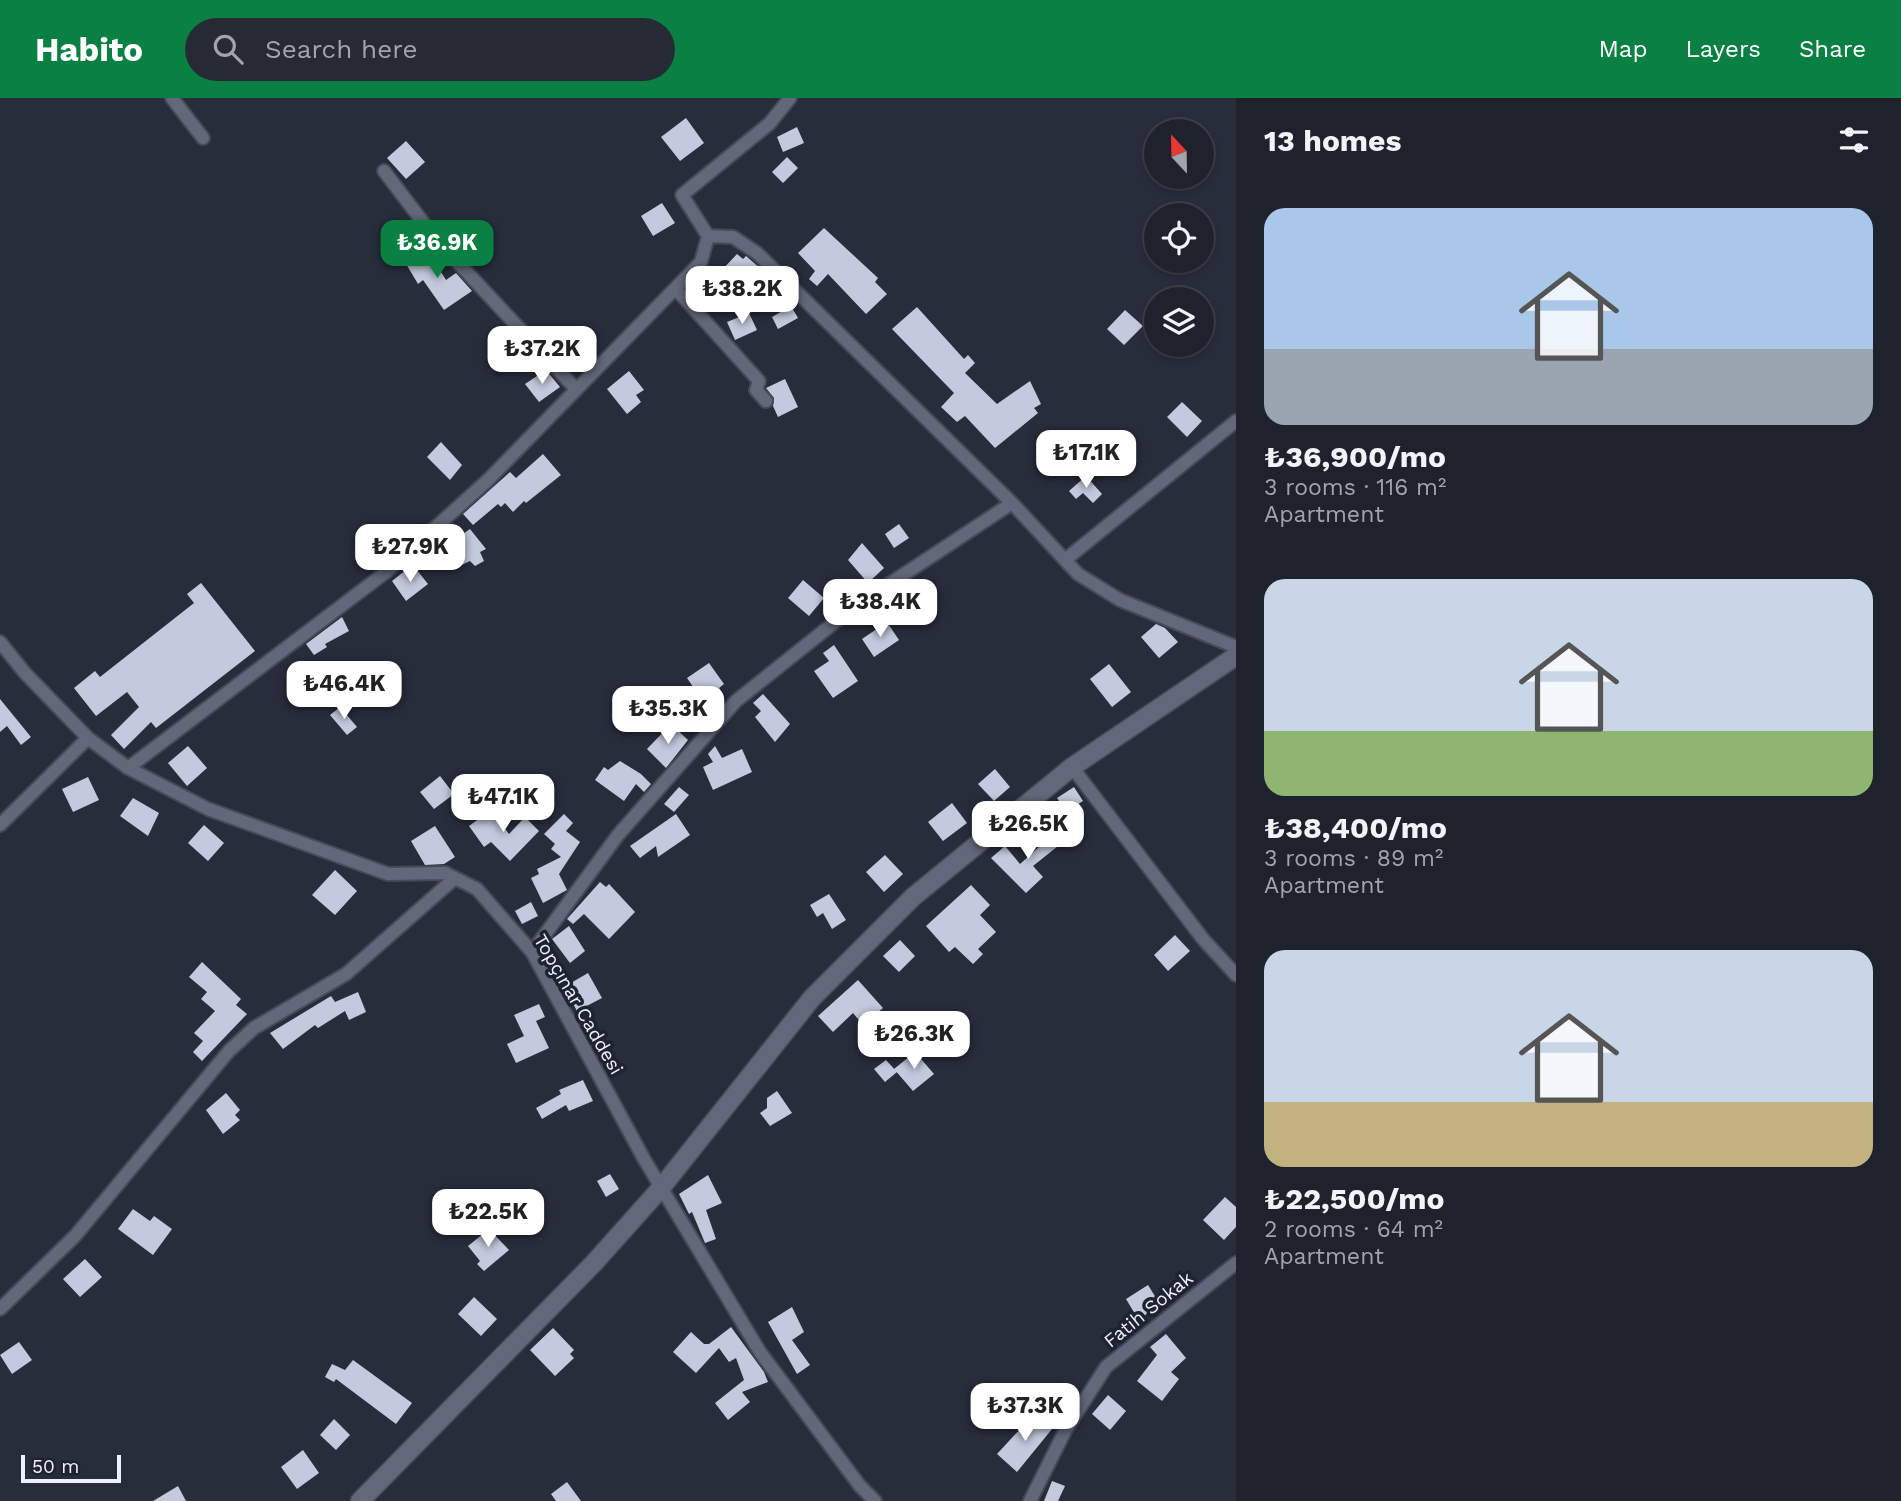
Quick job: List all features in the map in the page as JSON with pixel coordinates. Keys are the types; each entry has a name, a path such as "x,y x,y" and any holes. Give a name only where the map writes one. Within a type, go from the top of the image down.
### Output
{"street":[{"path":"172,98 203,138"},
{"path":"128,768 386,572 488,480 701,261 708,236 682,195 770,123 790,98"},
{"path":"384,171 435,238 575,388"},
{"path":"708,236 733,237 757,253 1012,503 1078,574 1120,600 1236,647"},
{"path":"676,289 759,381 756,390 766,401"},
{"path":"1065,560 1236,421"},
{"path":"532,952 618,835 736,701 850,610 1012,503"},
{"name":"Topçınar Caddesi","path":"0,642 25,673 88,738 128,768 208,809 388,874 445,873 477,889 532,952 661,1188 760,1352 860,1486 875,1501"},
{"path":"360,1501 593,1263 661,1188 812,998 913,897 1072,767 1236,656"},
{"path":"0,825 88,738"},
{"path":"1072,767 1203,939 1236,975"},
{"path":"0,1309 75,1236 229,1051 254,1028 346,974 455,878"},
{"name":"Fatih Sokak","path":"1030,1501 1065,1431 1106,1367 1236,1263"}],"building":[{"path":"686,118 704,143 680,161 661,137"},
{"path":"797,127 804,143 783,152 777,137"},
{"path":"406,141 425,162 406,179 387,158"},
{"path":"787,157 798,168 783,183 772,172"},
{"path":"662,203 675,223 653,236 641,216"},
{"path":"824,228 878,278 875,282 887,294 866,314 828,274 817,286 809,279 815,271 798,253"},
{"path":"413,251 416,258 420,255 422,259 430,254 446,280 456,273 472,291 444,310 423,280 418,284 402,257"},
{"path":"737,254 743,259 746,256 761,269 754,277 757,279 744,293 754,304 745,312 728,293 707,310 700,299 715,291 706,281 720,269 721,271"},
{"path":"791,306 798,318 778,329 772,317"},
{"path":"917,307 964,359 968,355 975,363 965,373 997,404 1030,381 1041,404 1034,408 1038,413 995,448 965,416 957,422 941,407 954,393 892,329"},
{"path":"1125,310 1143,326 1124,345 1107,329"},
{"path":"749,313 757,330 735,340 727,322"},
{"path":"546,370 560,387 539,402 525,384"},
{"path":"629,371 644,390 636,395 641,402 627,414 607,389"},
{"path":"785,379 798,407 778,417 773,406 774,398 766,388"},
{"path":"1182,402 1202,421 1187,437 1167,417"},
{"path":"441,442 462,465 450,480 427,457"},
{"path":"543,454 561,475 526,503 524,501 513,512 505,503 501,507 498,504 473,525 463,514 510,472 516,478"},
{"path":"1086,476 1102,494 1093,503 1083,493 1076,499 1069,491"},
{"path":"899,524 909,538 894,548 885,534"},
{"path":"470,529 486,549 480,552 484,561 475,566 470,561 455,568 441,549"},
{"path":"862,543 884,568 868,583 848,560"},
{"path":"407,569 409,573 416,569 428,584 406,601 392,581"},
{"path":"803,580 824,598 809,616 788,598"},
{"path":"201,583 255,651 156,728 151,722 124,749 111,735 139,707 127,692 96,716 74,688 95,671 100,677 194,603 187,594"},
{"path":"342,617 349,631 325,644 327,647 314,655 306,644"},
{"path":"887,622 899,640 874,657 862,639"},
{"path":"1156,624 1165,628 1178,642 1159,658 1141,637"},
{"path":"834,645 858,681 833,698 814,671 829,661 823,653"},
{"path":"709,663 724,684 719,688 723,694 706,706 687,678"},
{"path":"1109,664 1131,692 1112,707 1090,679"},
{"path":"763,694 790,724 775,742 755,717 761,711 753,703"},
{"path":"0,699 31,737 21,745 7,726 0,732"},
{"path":"340,707 357,727 347,735 330,715"},
{"path":"671,724 688,740 666,768 647,749"},
{"path":"188,746 207,768 187,786 168,763"},
{"path":"715,746 722,758 742,749 752,772 713,790 703,767 713,762 708,754"},
{"path":"620,761 651,784 644,792 636,784 624,801 595,780 604,767 608,770"},
{"path":"995,769 1010,787 994,801 978,784"},
{"path":"440,776 454,794 434,809 420,792"},
{"path":"88,777 99,800 73,812 62,789"},
{"path":"679,787 689,795 674,812 664,804"},
{"path":"1074,787 1083,801 1066,812 1057,798"},
{"path":"133,798 159,813 148,836 120,816"},
{"path":"952,803 967,823 943,841 928,822"},
{"path":"491,810 509,834 525,817 539,831 510,861 491,842 484,847 469,826"},
{"path":"564,814 573,823 566,831 580,842 559,874 567,890 543,903 531,878 539,874 537,869 561,857 551,849 555,844 544,834"},
{"path":"676,814 690,835 658,857 656,846 640,858 630,846"},
{"path":"204,825 224,843 208,861 188,843"},
{"path":"435,826 455,857 444,864 425,865 411,841"},
{"path":"1050,826 1063,842 1033,866 1043,877 1026,893 991,858 1005,846 1020,864 1040,846 1034,839"},
{"path":"885,855 903,874 884,892 866,872"},
{"path":"335,870 357,891 335,915 312,895"},
{"path":"600,882 606,887 609,884 635,912 609,939 584,914 573,924 567,919"},
{"path":"971,885 990,905 980,915 996,932 978,949 983,954 973,964 955,947 949,952 926,926"},
{"path":"829,894 846,920 832,929 823,913 817,917 810,905"},
{"path":"531,902 538,916 522,924 515,911"},
{"path":"569,926 585,951 570,963 552,939"},
{"path":"1175,935 1190,951 1168,971 1154,955"},
{"path":"900,940 915,956 899,972 883,956"},
{"path":"202,962 241,999 236,1005 247,1014 202,1061 193,1052 203,1041 194,1033 215,1011 201,999 207,992 189,977"},
{"path":"588,973 602,998 577,1011 564,987"},
{"path":"858,980 883,1008 863,1025 853,1013 833,1032 818,1016"},
{"path":"358,992 366,1012 349,1020 345,1011 318,1028 315,1025 283,1049 270,1033 331,996 335,1002"},
{"path":"539,1004 545,1017 536,1021 549,1048 516,1063 507,1044 524,1036 514,1015"},
{"path":"915,1052 934,1074 913,1091 894,1069"},
{"path":"886,1060 897,1072 885,1082 874,1069"},
{"path":"583,1080 593,1101 569,1111 566,1105 542,1119 536,1108 561,1094 559,1090"},
{"path":"777,1091 792,1113 770,1126 760,1113 767,1108 767,1098"},
{"path":"226,1093 240,1110 235,1115 240,1120 223,1134 206,1110"},
{"path":"610,1174 619,1189 606,1197 597,1181"},
{"path":"708,1175 722,1203 706,1210 716,1239 705,1243 692,1212 689,1214 679,1194"},
{"path":"1225,1197 1236,1207 1236,1227 1224,1240 1203,1220"},
{"path":"133,1209 150,1221 154,1216 172,1229 153,1255 118,1229"},
{"path":"489,1229 509,1250 484,1271 477,1264 480,1261 468,1246"},
{"path":"85,1259 102,1277 80,1297 63,1279"},
{"path":"1148,1285 1161,1306 1138,1319 1126,1299"},
{"path":"474,1297 497,1319 481,1336 458,1314"},
{"path":"792,1307 804,1332 792,1340 810,1365 797,1374 768,1322"},
{"path":"731,1327 764,1372 768,1382 742,1392 750,1402 728,1420 715,1403 744,1380 736,1358 729,1362 719,1348 696,1373 673,1352 691,1332 704,1344 709,1344"},
{"path":"553,1328 574,1350 570,1354 574,1358 555,1376 530,1350"},
{"path":"1166,1334 1186,1358 1171,1372 1179,1379 1162,1401 1137,1381 1157,1355 1150,1347"},
{"path":"19,1342 32,1360 12,1374 0,1355"},
{"path":"353,1360 412,1403 396,1424 336,1379 334,1382 325,1377 332,1364 345,1370"},
{"path":"1108,1395 1126,1411 1110,1430 1092,1414"},
{"path":"1034,1414 1052,1429 1017,1472 997,1454"},
{"path":"334,1419 350,1435 336,1450 320,1435"},
{"path":"303,1450 319,1473 297,1489 281,1467"},
{"path":"1052,1481 1065,1486 1058,1501 1044,1501"},
{"path":"567,1482 581,1501 556,1501 551,1494"},
{"path":"178,1486 186,1501 153,1501"}]}
